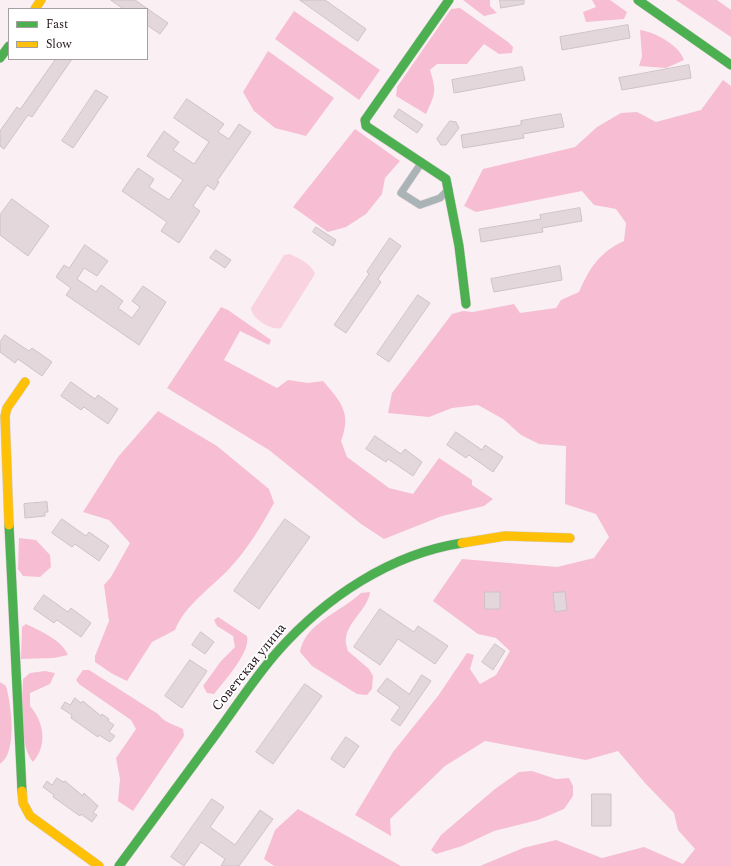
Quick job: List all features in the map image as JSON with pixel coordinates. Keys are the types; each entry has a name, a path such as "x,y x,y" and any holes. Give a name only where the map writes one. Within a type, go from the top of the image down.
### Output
{"street":[{"path":"449,0 365,120 366,126 446,179 459,246 466,304"},
{"path":"638,0 731,65"},
{"path":"0,58 8,47"},
{"path":"422,162 401,193 420,205 440,198 449,189"},
{"path":"25,382 7,408 5,416 15,669 23,803 30,816 99,866"},
{"name":"Советская улица","path":"119,866 277,652 310,618 338,596 380,569 422,553 453,544 505,536 570,538"}],"shaded area":[{"path":"463,0 490,0 490,6 497,13 484,16"},
{"path":"592,0 610,0 627,12 624,19 586,22 583,12 596,7"},
{"path":"676,0 717,0 731,10 731,37"},
{"path":"460,8 508,42 513,47 512,53 499,54 484,44 467,64 437,64 430,70 434,83 434,93 426,114 396,96 397,87 451,9"},
{"path":"294,11 380,70 359,100 275,39"},
{"path":"640,30 659,36 672,44 684,60 666,68 639,66 642,56"},
{"path":"268,51 334,98 306,136 275,128 254,111 243,92"},
{"path":"723,80 731,86 731,866 480,866 523,848 556,840 602,858 644,847 683,864 695,849 678,830 674,813 645,783 618,751 586,760 485,741 445,766 390,819 391,836 355,815 393,752 438,696 467,653 474,655 470,669 480,684 496,675 510,651 496,638 478,634 433,601 462,559 557,567 594,558 609,537 596,514 565,504 566,446 539,444 521,435 503,419 478,405 452,408 429,417 388,413 392,393 452,314 463,311 473,312 514,304 520,313 556,308 561,300 579,292 587,275 602,255 624,241 626,223 616,209 594,205 582,191 476,212 464,206 483,169 575,147 597,127 621,113 637,112 656,122 701,110"},
{"path":"355,129 400,161 385,178 382,194 366,214 346,227 328,232 293,207"},
{"path":"290,254 308,264 315,274 281,328 272,328 258,320 254,316 251,308 284,255"},
{"path":"221,307 228,310 271,340 269,345 240,331 224,360 277,388 288,380 308,383 323,381 335,395 343,408 345,423 341,441 347,457 389,488 413,494 439,458 472,480 472,485 493,499 484,506 442,516 384,539 361,524 269,450 167,388"},
{"path":"158,411 217,446 269,489 274,503 254,537 236,562 199,597 179,621 175,630 152,642 127,681 111,673 95,662 95,656 109,621 104,585 111,577 130,543 109,520 83,512 118,457"},
{"path":"19,538 36,540 50,555 51,567 40,577 23,576 18,569"},
{"path":"370,592 366,604 350,626 346,640 348,651 369,669 373,676 372,689 367,695 357,694 312,666 300,652 303,642 316,626 361,593"},
{"path":"218,617 247,636 247,643 245,650 236,666 214,694 207,693 203,686 221,661 235,647 233,636 217,626 214,620"},
{"path":"26,624 56,641 68,655 54,658 21,659 22,627"},
{"path":"83,670 89,670 158,714 166,721 183,729 184,736 133,811 118,801 120,779 116,758 136,729 131,720 79,684 76,680"},
{"path":"45,671 55,673 50,684 30,693 30,706 35,712 41,726 42,734 41,748 33,762 25,745 23,734 23,679 30,673"},
{"path":"0,682 6,686 10,704 12,727 9,749 6,758 0,764"},
{"path":"532,771 556,779 569,778 573,786 573,796 564,809 538,820 494,831 462,846 436,854 431,850 441,835 495,789 519,772"},
{"path":"298,809 401,866 274,866 264,859 275,830"}],"building":[{"path":"111,0 135,0 146,8 123,8"},
{"path":"300,0 325,0 366,29 358,41"},
{"path":"500,0 524,0 524,4 501,8"},
{"path":"148,9 168,23 160,34 148,26"},
{"path":"628,25 630,38 562,50 560,37"},
{"path":"55,60 71,60 32,117 28,115 4,149 0,146 0,131 17,107 20,109"},
{"path":"689,65 691,78 622,90 619,78"},
{"path":"522,67 525,80 454,93 452,80"},
{"path":"96,90 108,97 73,148 62,141"},
{"path":"187,99 224,124 218,132 229,139 239,124 251,132 217,181 219,182 214,190 207,185 193,206 200,211 179,243 161,231 167,222 122,191 138,168 154,179 149,187 169,200 183,180 147,156 164,131 179,142 173,150 194,164 209,142 174,118"},
{"path":"399,109 423,125 417,133 394,117"},
{"path":"561,114 564,127 523,134 524,138 463,148 461,135 521,125 521,121"},
{"path":"450,121 456,122 459,128 446,145 441,145 437,139"},
{"path":"12,199 49,226 28,256 0,235 0,215"},
{"path":"580,208 582,221 542,228 543,232 481,242 479,229 541,219 540,215"},
{"path":"316,227 336,240 333,246 313,232"},
{"path":"390,238 401,246 378,279 381,282 346,333 334,325 369,274 367,272"},
{"path":"85,245 108,261 97,276 84,268 77,279 96,292 101,285 123,301 118,308 132,318 140,307 132,301 143,286 166,302 139,345 66,295 71,288 56,277 64,265 69,268"},
{"path":"216,250 231,260 225,268 210,258"},
{"path":"560,266 562,280 494,292 491,279"},
{"path":"418,295 430,303 389,362 377,354"},
{"path":"5,335 29,351 32,348 52,362 42,376 18,359 15,363 0,352 0,342"},
{"path":"71,382 95,399 98,395 118,409 108,424 84,407 81,410 61,396"},
{"path":"456,432 482,450 485,445 503,457 493,472 469,455 466,458 447,445"},
{"path":"375,436 401,454 405,449 422,462 413,476 388,459 386,462 366,449"},
{"path":"47,502 48,512 45,512 45,516 25,518 24,504"},
{"path":"62,519 86,536 89,532 109,546 99,561 75,544 72,547 52,533"},
{"path":"285,519 310,537 259,609 234,591"},
{"path":"485,592 500,592 500,609 485,609"},
{"path":"565,592 567,610 555,612 553,593"},
{"path":"44,595 68,612 71,608 91,623 81,637 57,620 54,623 34,609"},
{"path":"380,609 414,632 418,626 448,646 435,664 398,639 380,665 354,647"},
{"path":"201,632 214,642 205,654 192,645"},
{"path":"495,644 505,651 493,670 482,662"},
{"path":"190,660 207,671 182,708 165,696"},
{"path":"422,675 431,681 400,726 391,720 400,707 377,691 387,678 409,694"},
{"path":"305,684 322,696 273,764 256,752"},
{"path":"75,698 81,703 83,701 101,716 102,714 114,725 109,732 115,736 110,742 99,735 98,737 71,718 72,715 61,708 65,702 70,705"},
{"path":"346,737 359,746 344,768 331,759"},
{"path":"57,778 63,782 65,781 83,796 84,793 98,806 93,813 97,815 92,822 81,814 80,816 53,797 54,795 43,787 47,781 52,785"},
{"path":"592,794 611,794 611,826 592,826"},
{"path":"212,799 224,807 210,827 235,845 260,810 273,819 239,866 221,866 225,859 201,842 184,866 171,857"}],"traffic: fast":[{"path":"449,0 365,120 366,126 446,179 459,246 466,304"},
{"path":"638,0 731,65"},
{"path":"0,58 8,47"},
{"path":"9,525 22,791"},
{"path":"119,866 261,671 296,632 316,613 338,596 385,568 409,557 462,543"}],"traffic: slow":[{"path":"36,8 41,0"},
{"path":"9,525 5,416 7,408 25,382"},
{"path":"462,543 505,536 570,538"},
{"path":"22,791 23,803 30,816 99,866"}]}
